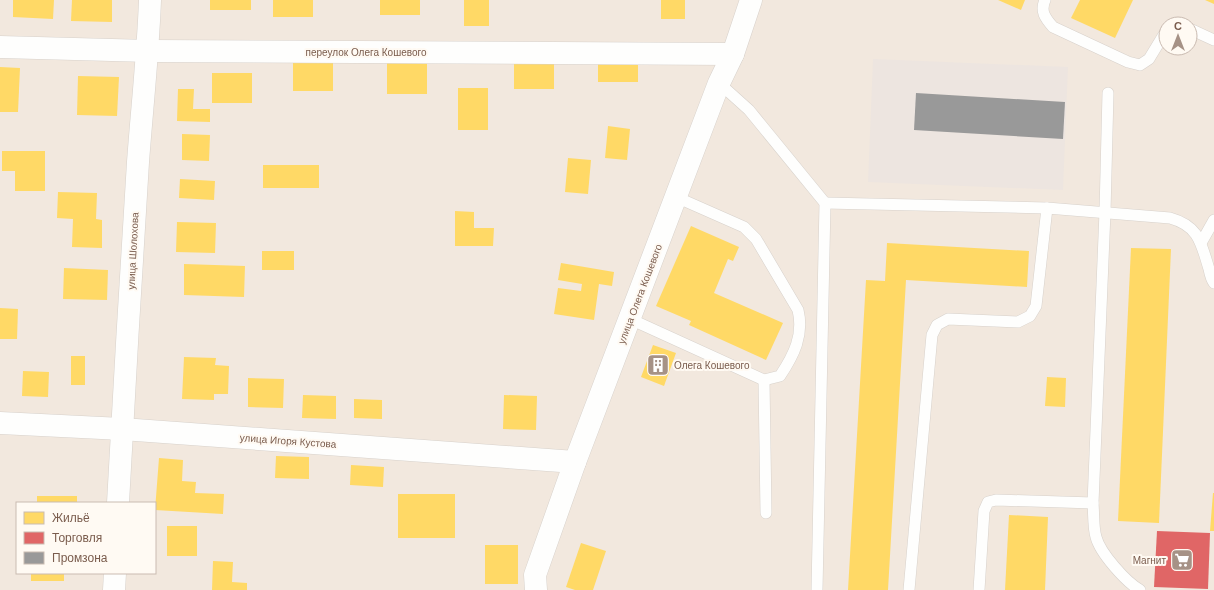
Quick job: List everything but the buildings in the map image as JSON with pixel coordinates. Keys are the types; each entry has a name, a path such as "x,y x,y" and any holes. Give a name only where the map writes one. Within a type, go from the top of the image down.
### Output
{"street":[{"name":"улица Шолохова","path":"118,502 140,140 149,51 150,0"},
{"name":"улица Олега Кошевого","path":"536,590 535,575 575,462 719,83 733,54 751,0"},
{"name":"переулок Олега Кошевого","path":"0,47 149,51 733,54"},
{"name":"улица Игоря Кустова","path":"0,423 122,429 575,462"},
{"path":"114,590 115,574"}],"lane":[{"path":"1045,0 1042,7 1044,17 1053,27 1128,62 1140,65 1149,59 1158,44"},
{"path":"1198,33 1214,40"},
{"path":"719,83 748,110 825,203 817,590"},
{"path":"1108,93 1105,212 1093,503 1096,538 1108,558 1129,583 1140,590"},
{"path":"630,319 764,380 780,376 794,356 800,335 801,322 798,310 756,239 744,227 676,196"},
{"path":"825,203 1047,208 1170,218 1183,221 1194,230 1201,243 1214,283"},
{"path":"909,590 932,335 937,325 948,320 1018,322 1030,316 1036,306 1047,208"},
{"path":"1201,243 1214,220"},
{"path":"764,380 766,513"},
{"path":"979,590 984,511 988,502 996,500 1093,503"}],"shaded area":[{"path":"0,0 1214,0 1214,590 0,590"},
{"path":"873,59 1068,67 1063,190 868,182"}],"place":[{"name":"Олега Кошевого","path":"658,365"},
{"name":"Магнит","path":"1182,560"}]}
